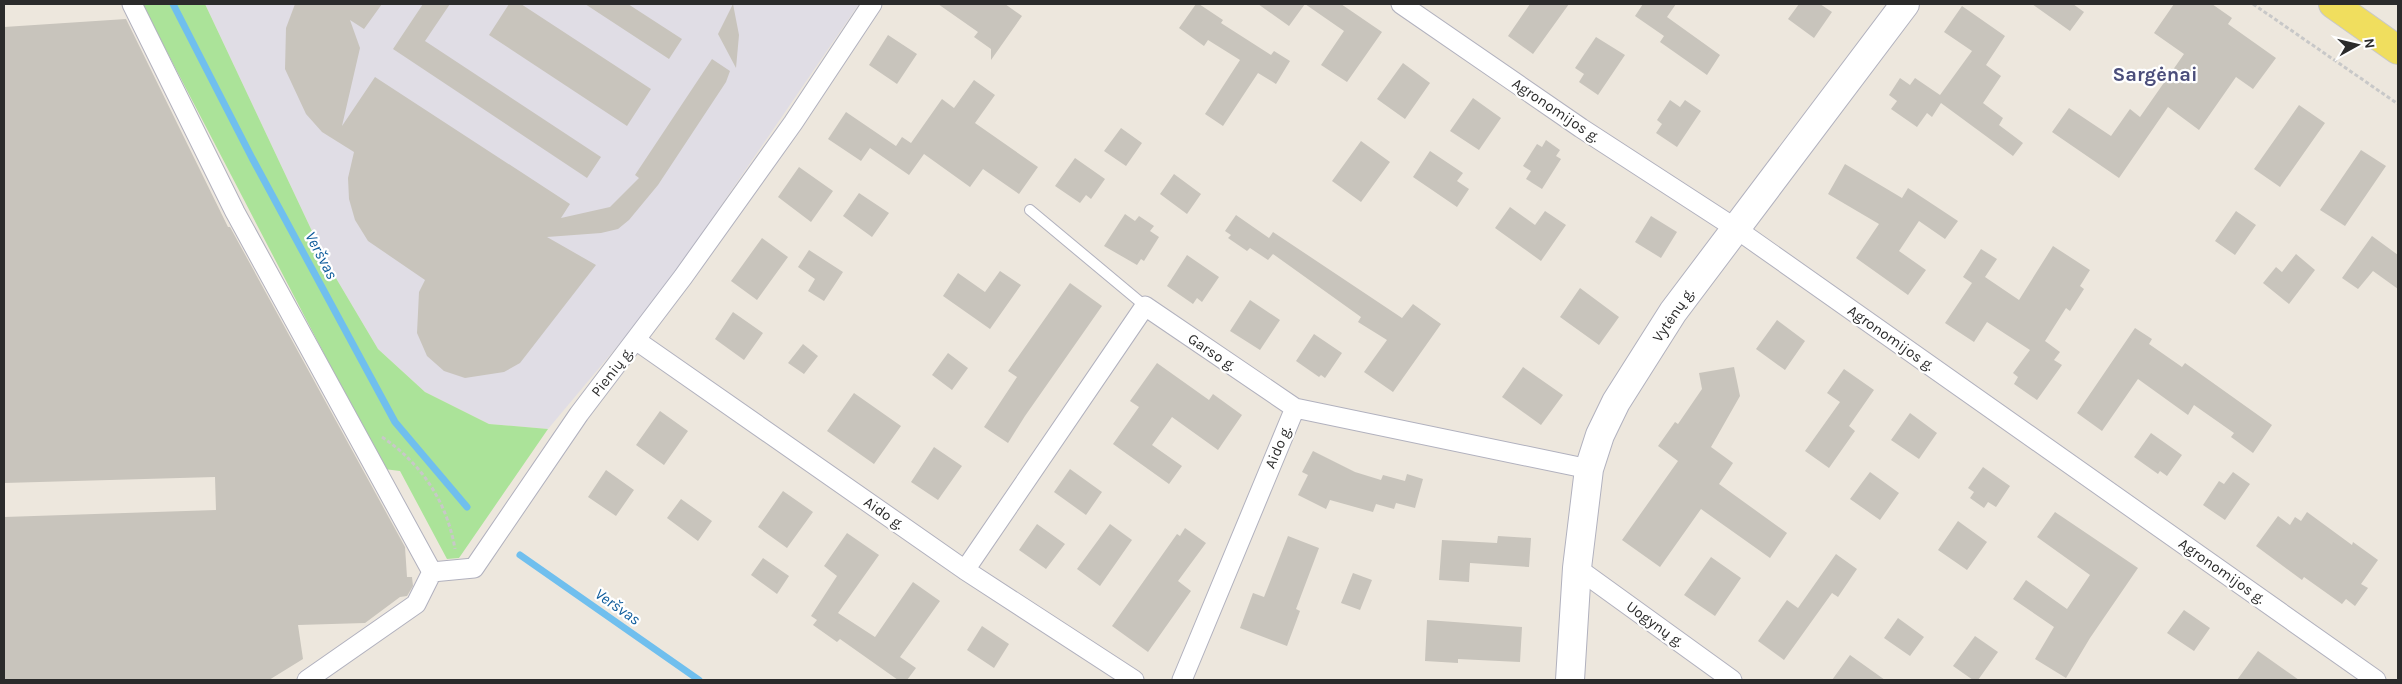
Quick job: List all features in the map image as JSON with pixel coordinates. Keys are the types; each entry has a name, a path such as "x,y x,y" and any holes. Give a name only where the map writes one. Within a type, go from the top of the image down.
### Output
{"main road":[{"name":"Vytėnų g.","path":"1570,680 1577,568 1589,469 1600,436 1616,402 1673,312 1905,4"},
{"path":"2343,6 2398,50"}],"street":[{"path":"132,4 236,212 432,572 416,604 307,680"},
{"name":"Pienių g.","path":"432,572 474,568 579,414 636,341 794,123 872,4"},
{"name":"Agronomijos g.","path":"1401,4 1581,128 1735,228 2376,680"},
{"path":"965,570 1145,306"},
{"name":"Garso g.","path":"1145,306 1295,408 1589,469"},
{"name":"Aido g.","path":"636,341 965,570 1134,680"},
{"name":"Aido g.","path":"1182,680 1295,408"},
{"name":"Uogynų g.","path":"1577,568 1732,680"}],"lane":[{"path":"1030,210 1145,306"}],"path":[{"path":"2254,4 2398,104"},
{"path":"379,435 401,449 437,493 451,528 458,570"}],"shaded area":[{"path":"205,4 859,4 657,299 548,429 489,424 425,392 378,349 327,263"}],"green space":[{"path":"142,4 205,4 327,263 378,349 425,392 489,424 548,429 459,558 447,559 400,471 384,469"}],"building":[{"path":"295,4 382,4 364,29 350,20 360,48 342,126 375,77 570,204 561,218 610,207 639,178 635,175 712,59 730,71 726,82 658,185 629,220 618,229 601,233 547,237 596,265 520,363 504,372 465,378 444,371 427,356 417,333 419,292 425,280 368,241 355,220 349,199 348,178 354,152 322,132 306,114 285,69 286,28"},
{"path":"423,4 450,4 425,41 601,157 587,178 393,49"},
{"path":"509,4 521,4 651,89 627,126 489,35"},
{"path":"585,4 628,4 682,39 669,59"},
{"path":"733,4 739,35 736,68 718,34"},
{"path":"938,4 1005,4 1022,16 991,60 991,49 974,37 978,32"},
{"path":"1196,4 1199,4 1223,20 1221,23 1271,55 1274,51 1290,61 1276,84 1258,73 1223,126 1205,114 1240,60 1208,40 1204,46 1179,28"},
{"path":"1258,4 1305,4 1289,26"},
{"path":"1305,4 1341,4 1382,32 1347,82 1321,65 1344,31"},
{"path":"1530,4 1569,4 1533,54 1508,36"},
{"path":"1643,4 1676,4 1667,17 1720,55 1707,75 1660,42 1664,36 1635,16"},
{"path":"1799,4 1820,4 1832,12 1814,38 1788,19"},
{"path":"2032,4 2073,4 2084,12 2070,31"},
{"path":"2174,4 2212,4 2232,18 2228,24 2276,58 2253,89 2236,77 2199,130 2168,107 2119,178 2052,132 2069,108 2111,136 2130,109 2140,117 2184,54 2154,33"},
{"path":"1962,6 2005,36 1986,65 2001,76 1983,103 2003,118 1999,125 2023,143 2013,156 1941,103 1932,117 1927,113 1917,127 1891,109 1897,101 1889,95 1900,78 1910,85 1915,78 1940,95 1972,51 1944,32"},
{"path":"126,19 228,227 230,227 405,547 407,577 412,577 413,586 407,596 400,597 365,623 298,625 303,659 269,680 4,680 4,517 216,510 215,477 4,483 4,27"},
{"path":"888,35 917,54 897,84 869,65"},
{"path":"1596,37 1625,55 1598,95 1579,82 1584,74 1575,68"},
{"path":"1403,63 1430,83 1405,119 1377,99"},
{"path":"974,80 995,95 975,123 1038,167 1019,194 983,169 970,187 924,154 909,175 870,148 861,161 828,139 846,112 896,146 902,137 911,143 942,99 954,108"},
{"path":"1473,98 1501,118 1479,150 1450,131"},
{"path":"1670,100 1680,107 1685,100 1701,111 1677,147 1656,133 1662,124 1657,120"},
{"path":"2299,105 2325,123 2280,187 2254,169"},
{"path":"1121,128 1142,143 1126,166 1104,151"},
{"path":"1546,140 1560,150 1556,156 1561,159 1542,189 1526,179 1531,171 1523,166 1537,144 1542,147"},
{"path":"1361,141 1390,162 1361,202 1332,181"},
{"path":"2361,150 2386,166 2345,226 2320,210"},
{"path":"1430,151 1463,173 1457,181 1469,189 1457,207 1413,177"},
{"path":"1075,158 1105,179 1091,199 1086,195 1080,203 1055,186"},
{"path":"1845,164 1902,198 1908,188 1958,221 1945,239 1919,221 1899,251 1926,270 1908,295 1856,258 1879,224 1828,194"},
{"path":"799,167 833,191 811,222 778,197"},
{"path":"1174,174 1201,194 1187,214 1160,194"},
{"path":"859,193 889,213 872,237 843,216"},
{"path":"1510,207 1535,225 1545,211 1566,225 1541,261 1495,228"},
{"path":"2236,211 2256,225 2235,255 2215,241"},
{"path":"1125,214 1135,221 1139,216 1154,226 1150,231 1159,237 1144,261 1141,259 1137,265 1104,246"},
{"path":"1236,215 1269,238 1273,232 1402,318 1413,304 1441,324 1393,392 1364,372 1387,340 1358,322 1361,317 1273,254 1268,260 1250,248 1247,251 1228,238 1231,235 1225,231"},
{"path":"1651,216 1677,232 1661,258 1635,242"},
{"path":"2372,236 2398,255 2398,289 2373,271 2358,289 2342,278"},
{"path":"762,238 788,257 757,300 731,281"},
{"path":"2053,246 2090,270 2080,286 2084,289 2070,311 2066,308 2045,341 2060,352 2054,360 2062,365 2037,400 2014,384 2018,377 2013,373 2030,350 1987,322 1974,342 1945,323 1972,283 1963,277 1981,249 1997,259 1985,277 2019,300"},
{"path":"809,250 843,272 824,301 808,291 815,279 798,267"},
{"path":"2296,254 2315,270 2289,304 2263,283 2276,267 2282,272"},
{"path":"1187,255 1219,277 1202,302 1197,298 1193,304 1167,286"},
{"path":"1000,271 1021,285 990,329 943,296 958,273 985,292"},
{"path":"1070,283 1102,306 1008,443 984,427 1017,377 1008,371"},
{"path":"1580,288 1619,317 1599,345 1560,317"},
{"path":"1250,300 1280,320 1260,350 1230,331"},
{"path":"733,312 763,333 744,360 715,339"},
{"path":"1777,320 1805,341 1785,370 1756,349"},
{"path":"2135,328 2152,339 2149,344 2182,367 2185,363 2272,425 2253,453 2231,437 2234,433 2194,405 2188,415 2138,379 2102,431 2077,413"},
{"path":"1314,334 1342,353 1325,378 1321,375 1319,377 1296,361"},
{"path":"803,344 818,356 804,374 788,363"},
{"path":"948,353 968,368 952,390 932,375"},
{"path":"1157,363 1209,400 1213,394 1242,415 1218,450 1172,417 1152,445 1182,466 1169,484 1113,444 1139,407 1130,401"},
{"path":"1523,367 1563,395 1541,425 1502,397"},
{"path":"1734,367 1740,396 1711,447 1733,463 1719,484 1787,533 1770,558 1701,509 1660,567 1622,540 1678,461 1658,446 1675,422 1678,424 1702,389 1699,373"},
{"path":"1844,369 1874,390 1849,426 1855,431 1829,468 1805,451 1840,402 1827,393"},
{"path":"854,393 901,426 874,464 827,431"},
{"path":"660,411 688,431 664,465 636,445"},
{"path":"1910,413 1937,433 1919,459 1891,440"},
{"path":"2151,433 2182,455 2167,476 2160,471 2158,474 2134,457"},
{"path":"934,447 962,466 938,500 911,482"},
{"path":"1313,451 1355,472 1381,480 1383,475 1405,481 1407,474 1423,479 1415,508 1396,503 1394,509 1376,504 1373,512 1330,500 1326,509 1298,495 1308,475 1302,472"},
{"path":"1983,467 2010,486 1996,507 1988,502 1984,508 1970,498 1974,492 1968,488"},
{"path":"1070,469 1102,492 1086,515 1054,492"},
{"path":"606,470 634,490 616,516 588,497"},
{"path":"1870,472 1899,493 1880,520 1850,499"},
{"path":"2233,472 2250,484 2225,520 2203,505 2219,481 2224,484"},
{"path":"783,491 813,512 787,548 758,527"},
{"path":"681,499 712,521 698,541 667,518"},
{"path":"2055,512 2138,568 2090,638 2066,678 2035,659 2054,627 2013,599 2026,580 2067,609 2090,575 2037,537"},
{"path":"2307,512 2352,545 2353,542 2378,560 2361,584 2368,588 2355,606 2346,599 2342,604 2304,577 2302,580 2256,546 2278,516 2290,525 2295,517 2301,521"},
{"path":"1958,521 1987,542 1967,570 1938,550"},
{"path":"1037,524 1065,544 1046,569 1019,550"},
{"path":"1110,524 1132,540 1100,586 1077,569"},
{"path":"1185,528 1206,543 1178,581 1191,591 1148,652 1112,626 1177,534 1180,536"},
{"path":"847,533 879,555 838,613 875,637 913,582 940,601 900,657 916,668 907,680 898,680 840,639 837,642 813,625 817,620 811,616 837,576 824,566"},
{"path":"1288,536 1319,548 1296,609 1300,611 1287,646 1240,628 1253,593 1264,597"},
{"path":"1498,536 1531,538 1529,567 1470,563 1469,582 1439,580 1442,540 1497,543"},
{"path":"1836,554 1857,569 1838,597 1832,593 1784,660 1758,641 1787,600 1798,608"},
{"path":"1711,557 1741,578 1715,616 1684,595"},
{"path":"763,558 789,576 777,594 751,575"},
{"path":"1353,573 1372,580 1360,610 1341,603"},
{"path":"2184,610 2210,628 2194,651 2167,633"},
{"path":"1898,618 1924,637 1910,656 1884,638"},
{"path":"1427,620 1522,627 1520,662 1458,659 1458,663 1425,661"},
{"path":"982,626 1009,644 994,668 967,650"},
{"path":"1975,636 1998,652 1978,680 1973,680 1953,666"},
{"path":"2258,651 2299,680 2237,680"},
{"path":"1850,655 1885,680 1832,680"}],"waterway":[{"name":"Veršvas","path":"173,4 252,158 395,422 467,507"},
{"name":"Veršvas","path":"520,555 699,680"}],"district":[{"name":"Sargėnai","path":"2155,74"}]}
